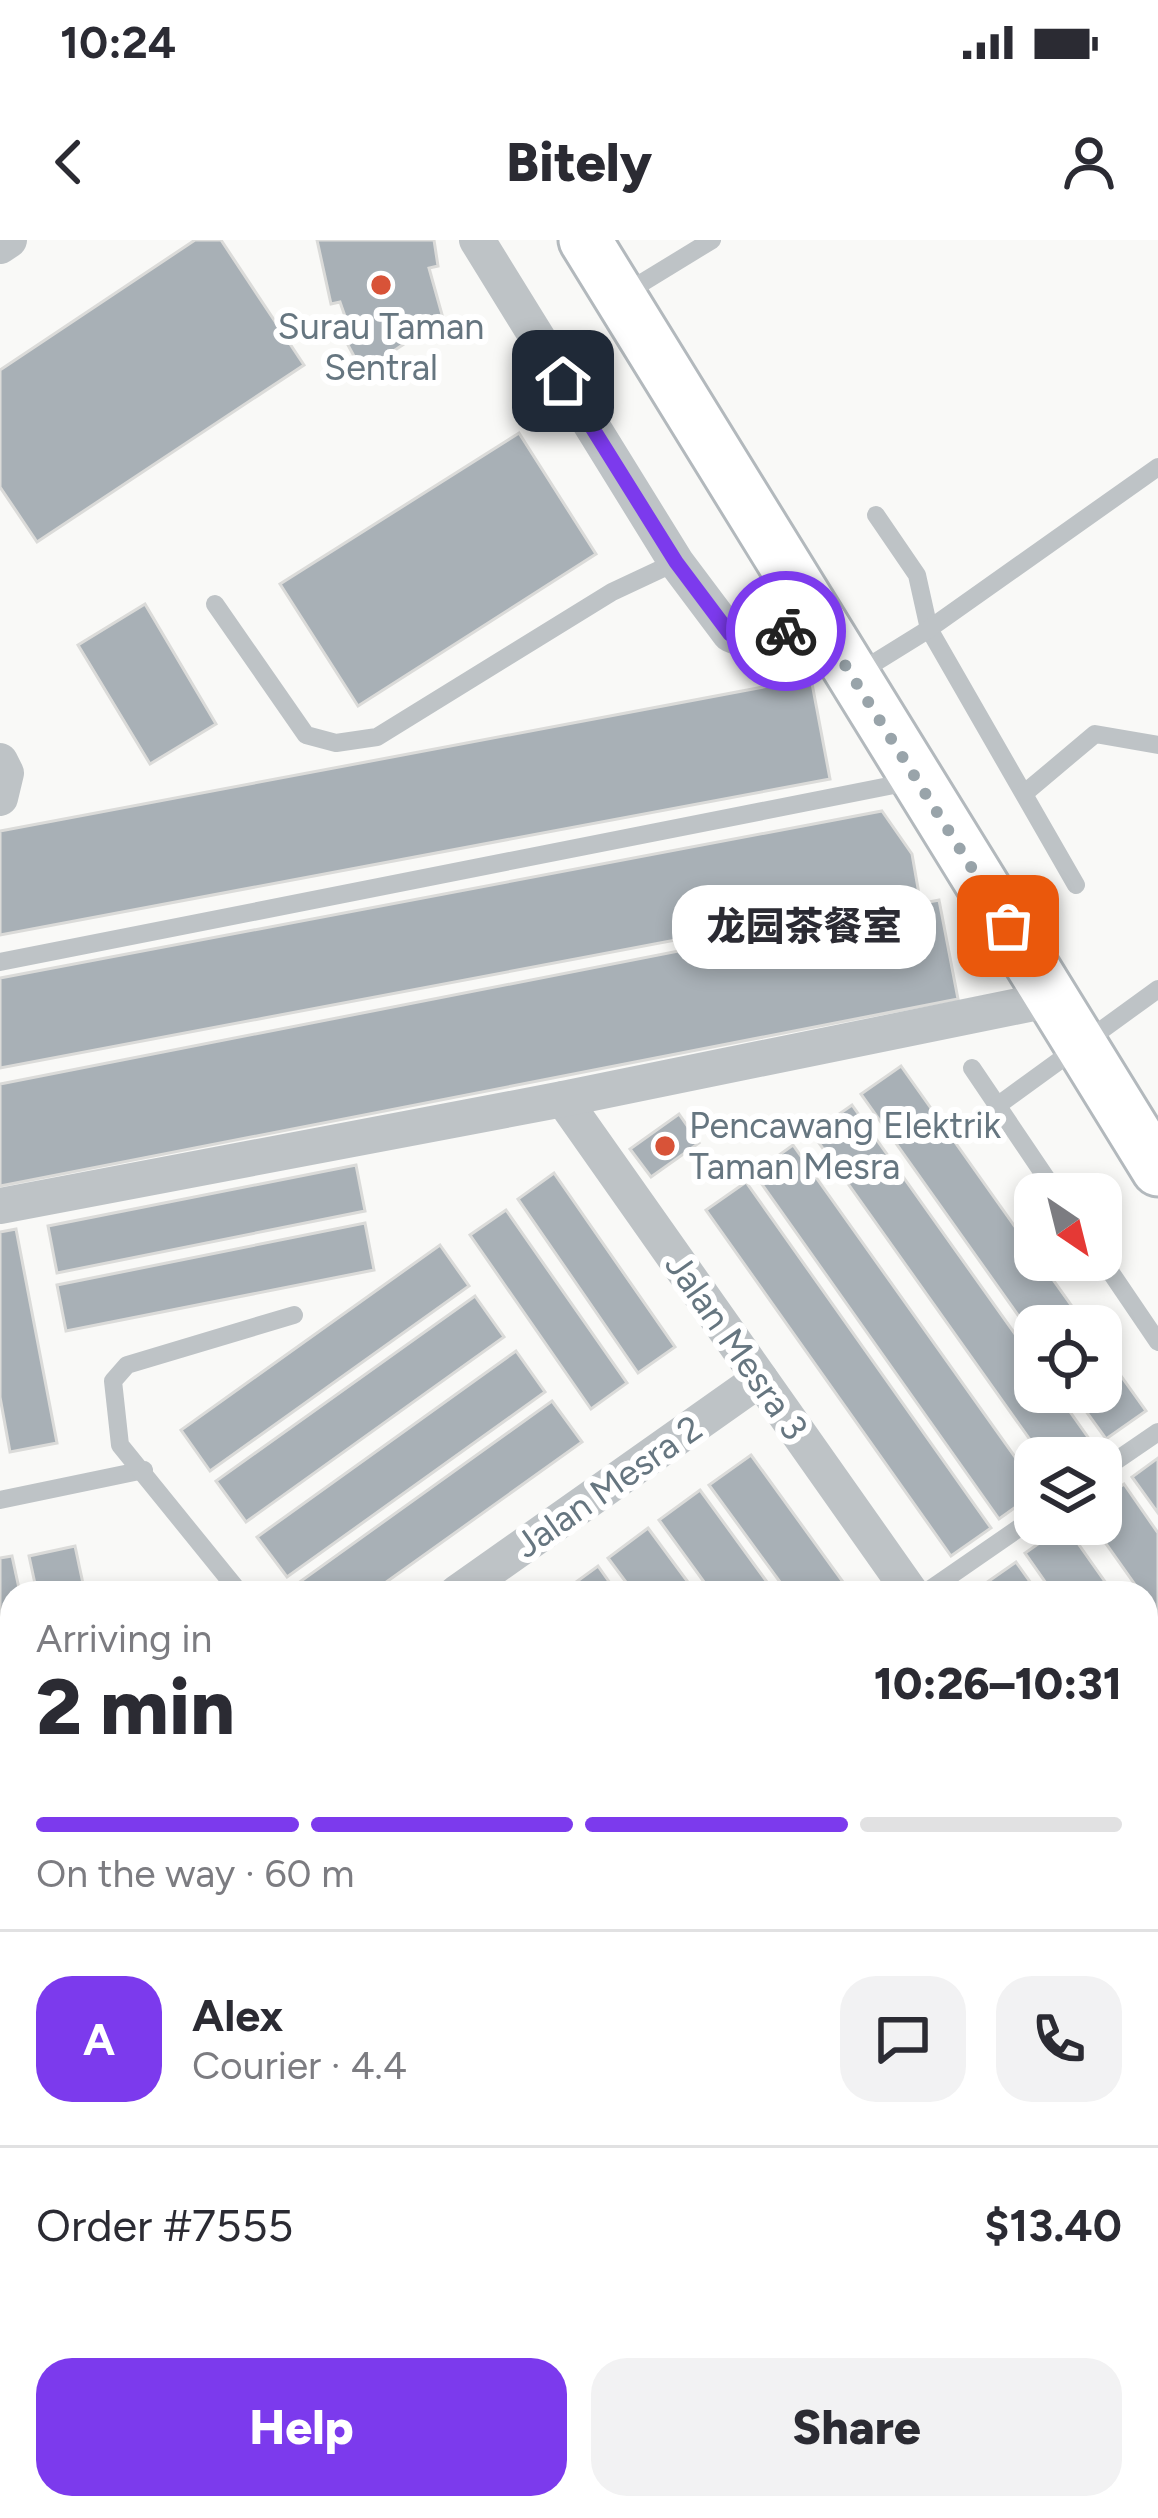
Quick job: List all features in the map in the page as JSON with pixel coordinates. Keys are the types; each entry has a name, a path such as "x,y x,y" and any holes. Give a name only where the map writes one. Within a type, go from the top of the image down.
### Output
{"main road":[{"path":"585,240 1158,1170"}],"street":[{"path":"0,246 9,240"},
{"path":"477,240 676,562 730,634 752,644 817,620"},
{"path":"0,761 6,772 0,798"},
{"path":"0,1206 563,1099 1053,999"},
{"name":"Jalan Mesra 3","path":"563,1099 902,1581"},
{"name":"Jalan Mesra 2","path":"474,1581 760,1379"}],"lane":[{"path":"618,297 712,240"},
{"path":"854,676 929,629 1158,467"},
{"path":"876,515 917,574 929,629 1076,885"},
{"path":"215,604 306,735 336,743 377,737 612,592 676,562"},
{"path":"1025,792 1095,734 1158,745"},
{"path":"0,962 919,781"},
{"path":"997,1106 1158,989"},
{"path":"972,1068 1043,1173"},
{"path":"1117,1281 1158,1342"},
{"path":"231,1581 121,1445 112,1381 127,1365 294,1315"},
{"path":"1122,1457 1158,1432"},
{"path":"0,1501 144,1470"},
{"path":"942,1581 1014,1532"}],"building":[{"path":"195,240 221,240 304,365 37,542 0,487 0,370"},
{"name":"Surau Taman Sentral","path":"317,240 434,240 438,266 429,268 443,318 380,360 355,358 342,334 347,322 340,302 331,304"},
{"path":"519,433 596,554 358,706 280,584"},
{"path":"145,604 216,724 150,764 78,645"},
{"path":"811,678 830,779 0,935 0,831"},
{"path":"882,811 912,854 919,894 0,1068 0,978"},
{"path":"939,900 958,999 0,1186 0,1084"},
{"path":"901,1066 1014,1225 1014,1281 1054,1281 1071,1305 1014,1305 1014,1309 861,1094"},
{"path":"852,1105 1014,1333 1014,1413 1071,1413 1088,1437 1028,1437 812,1133"},
{"name":"Pencawang Elektrik Taman Mesra","path":"679,1114 699,1143 651,1177 630,1149"},
{"path":"793,1145 1014,1455 1014,1508 999,1519 754,1173"},
{"path":"356,1165 365,1211 57,1273 48,1226"},
{"path":"554,1173 675,1347 638,1373 518,1199"},
{"path":"746,1182 991,1528 951,1556 706,1210"},
{"path":"506,1210 627,1383 591,1409 470,1235"},
{"path":"365,1223 374,1270 66,1331 57,1285"},
{"path":"16,1229 57,1443 10,1452 0,1397 0,1232"},
{"path":"440,1245 469,1286 210,1471 181,1430"},
{"path":"475,1296 504,1337 246,1522 216,1481"},
{"path":"516,1351 545,1392 287,1577 257,1537"},
{"path":"1122,1377 1146,1411 1105,1437 1087,1413 1122,1413"},
{"path":"552,1401 582,1442 388,1581 301,1581"},
{"path":"751,1455 842,1581 779,1581 709,1485"},
{"path":"1158,1458 1158,1513 1132,1477"},
{"path":"1124,1484 1158,1533 1158,1581 1132,1581 1107,1545 1122,1545"},
{"path":"700,1490 766,1581 703,1581 659,1520"},
{"path":"648,1528 687,1581 625,1581 608,1558"},
{"path":"1036,1545 1079,1545 1105,1581 1045,1581 1025,1553"},
{"path":"75,1546 82,1581 34,1581 29,1556"},
{"path":"12,1556 17,1581 0,1581 0,1558"},
{"path":"1016,1562 1029,1581 989,1581"},
{"path":"598,1566 609,1581 577,1581"}],"way so far":[{"path":"786,631 817,620 1008,926"}],"place":[{"name":"Surau Taman Sentral","path":"381,285"},
{"name":"龙园茶餐室","path":"1008,926"},
{"name":"Pencawang Elektrik Taman Mesra","path":"665,1146"}],"route":[{"path":"563,381 676,562 730,634 752,644 786,631"}]}
